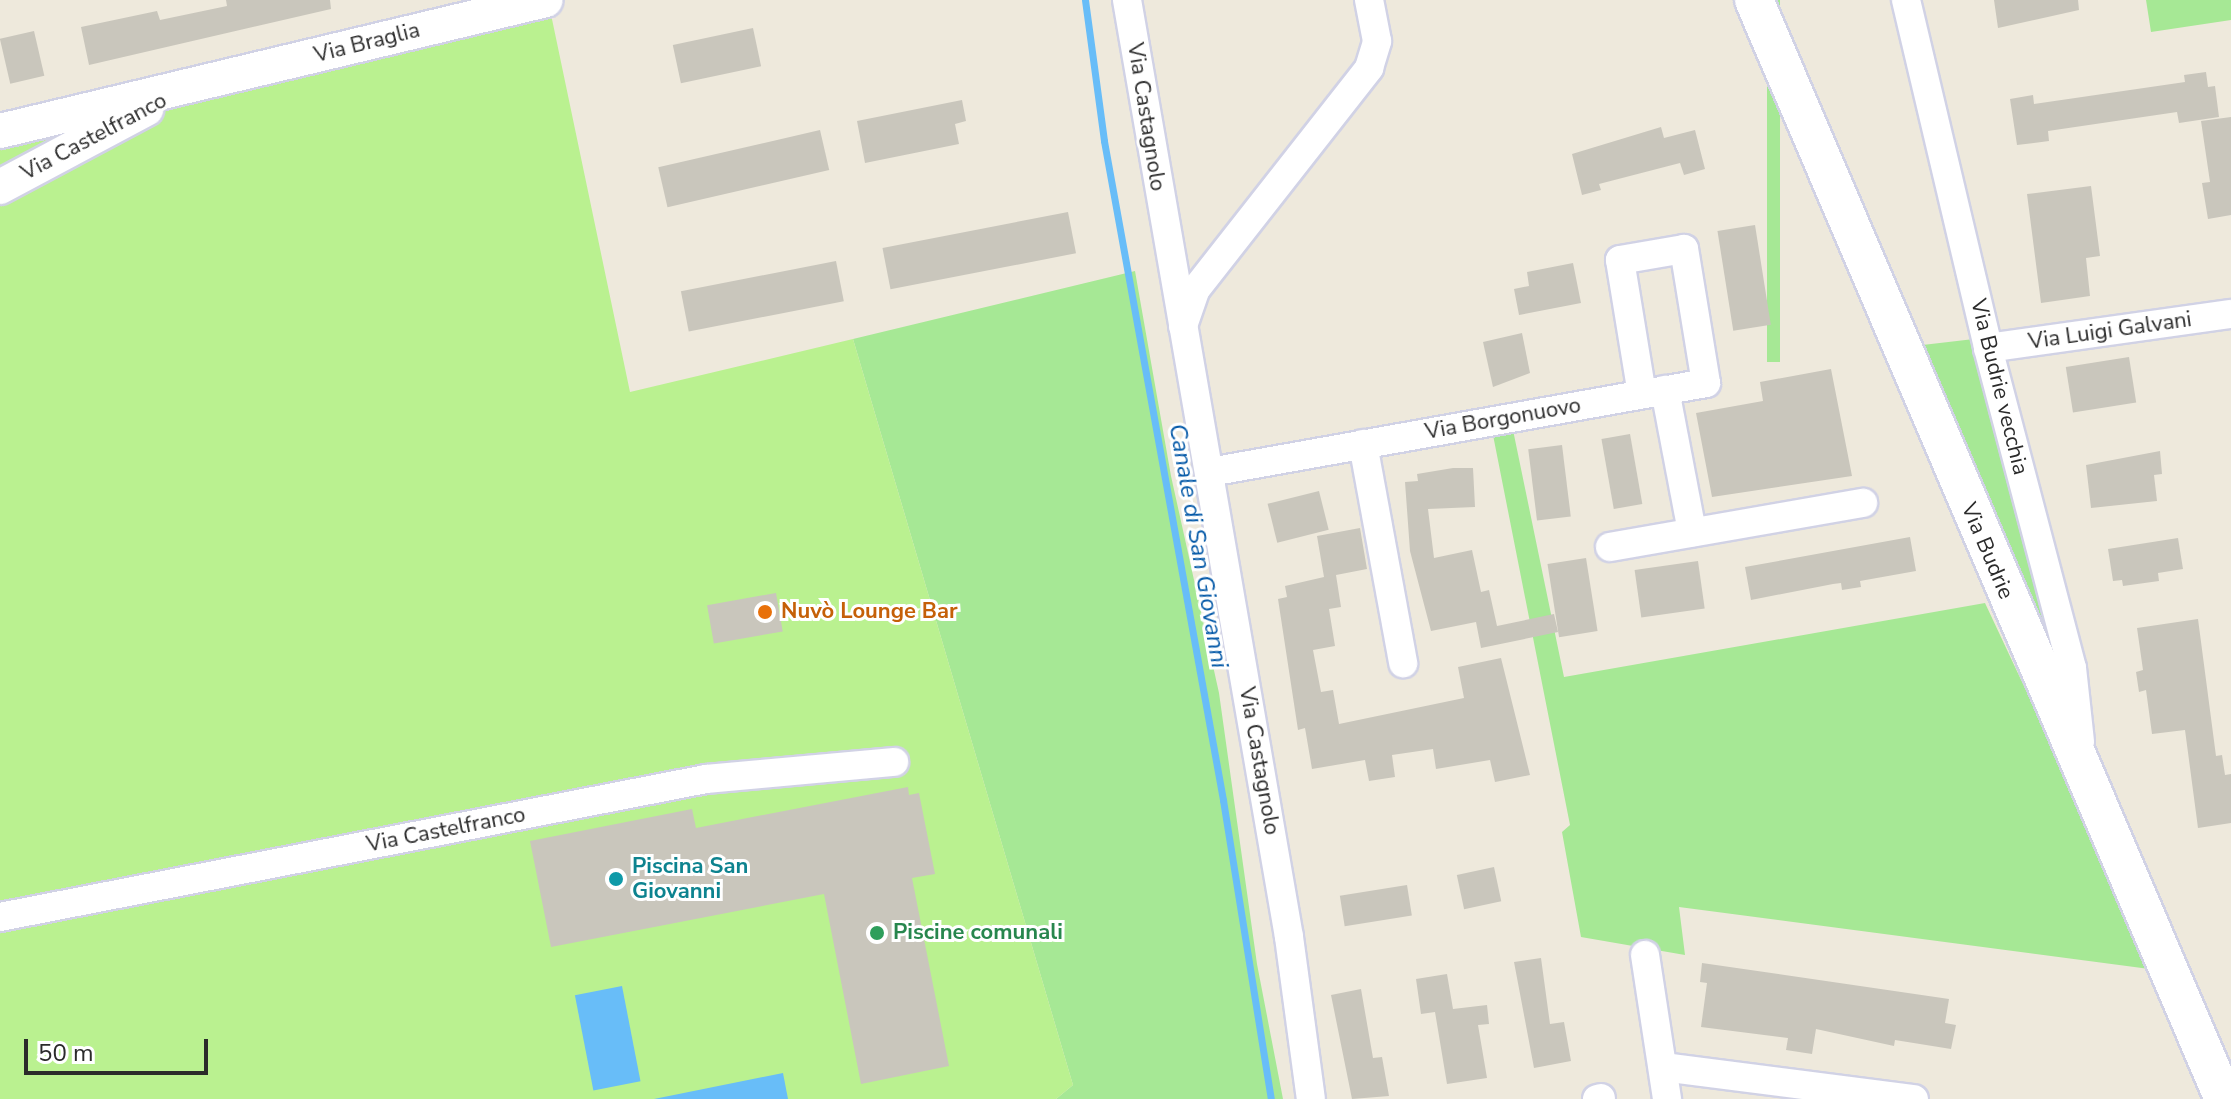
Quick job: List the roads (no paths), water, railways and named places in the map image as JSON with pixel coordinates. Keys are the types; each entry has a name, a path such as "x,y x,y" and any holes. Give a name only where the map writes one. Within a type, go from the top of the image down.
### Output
{"main road":[{"name":"Via Budrie","path":"1754,0 2224,1099"}],"street":[{"name":"Via Braglia","path":"0,131 546,0"},
{"name":"Via Castagnolo","path":"1127,0 1181,330 1210,472 1311,1099"},
{"path":"1181,330 1196,289 1369,68 1377,41 1369,0"},
{"name":"Via Budrie vecchia","path":"1906,0 1988,348 2072,668 2083,775"},
{"name":"Via Braglia","path":"0,168 85,123 189,87"},
{"name":"Via Castelfranco","path":"0,187 189,87"},
{"path":"1166,234 1181,255 1191,259 1232,240"},
{"path":"1653,392 1706,383 1684,249 1620,260 1653,392 1692,532"},
{"name":"Via Luigi Galvani","path":"1988,348 2231,314"},
{"name":"Via Borgonuovo","path":"1210,472 1653,392"},
{"path":"1363,444 1403,663"},
{"path":"1610,547 1863,503"},
{"name":"Via Castelfranco","path":"0,917 706,779 894,762"},
{"path":"1645,955 1667,1099"},
{"path":"1663,1067 1914,1099"}],"water":[{"path":"622,986 641,1081 593,1090 575,995"},
{"path":"783,1073 788,1099 654,1099"}],"waterway":[{"name":"Canale di San Giovanni","path":"1085,0 1104,141 1223,800 1271,1099"}],"place":[{"name":"Nuvò Lounge Bar","path":"765,612"},
{"name":"Piscina San Giovanni","path":"616,879"},
{"name":"Piscine comunali","path":"877,933"}]}
